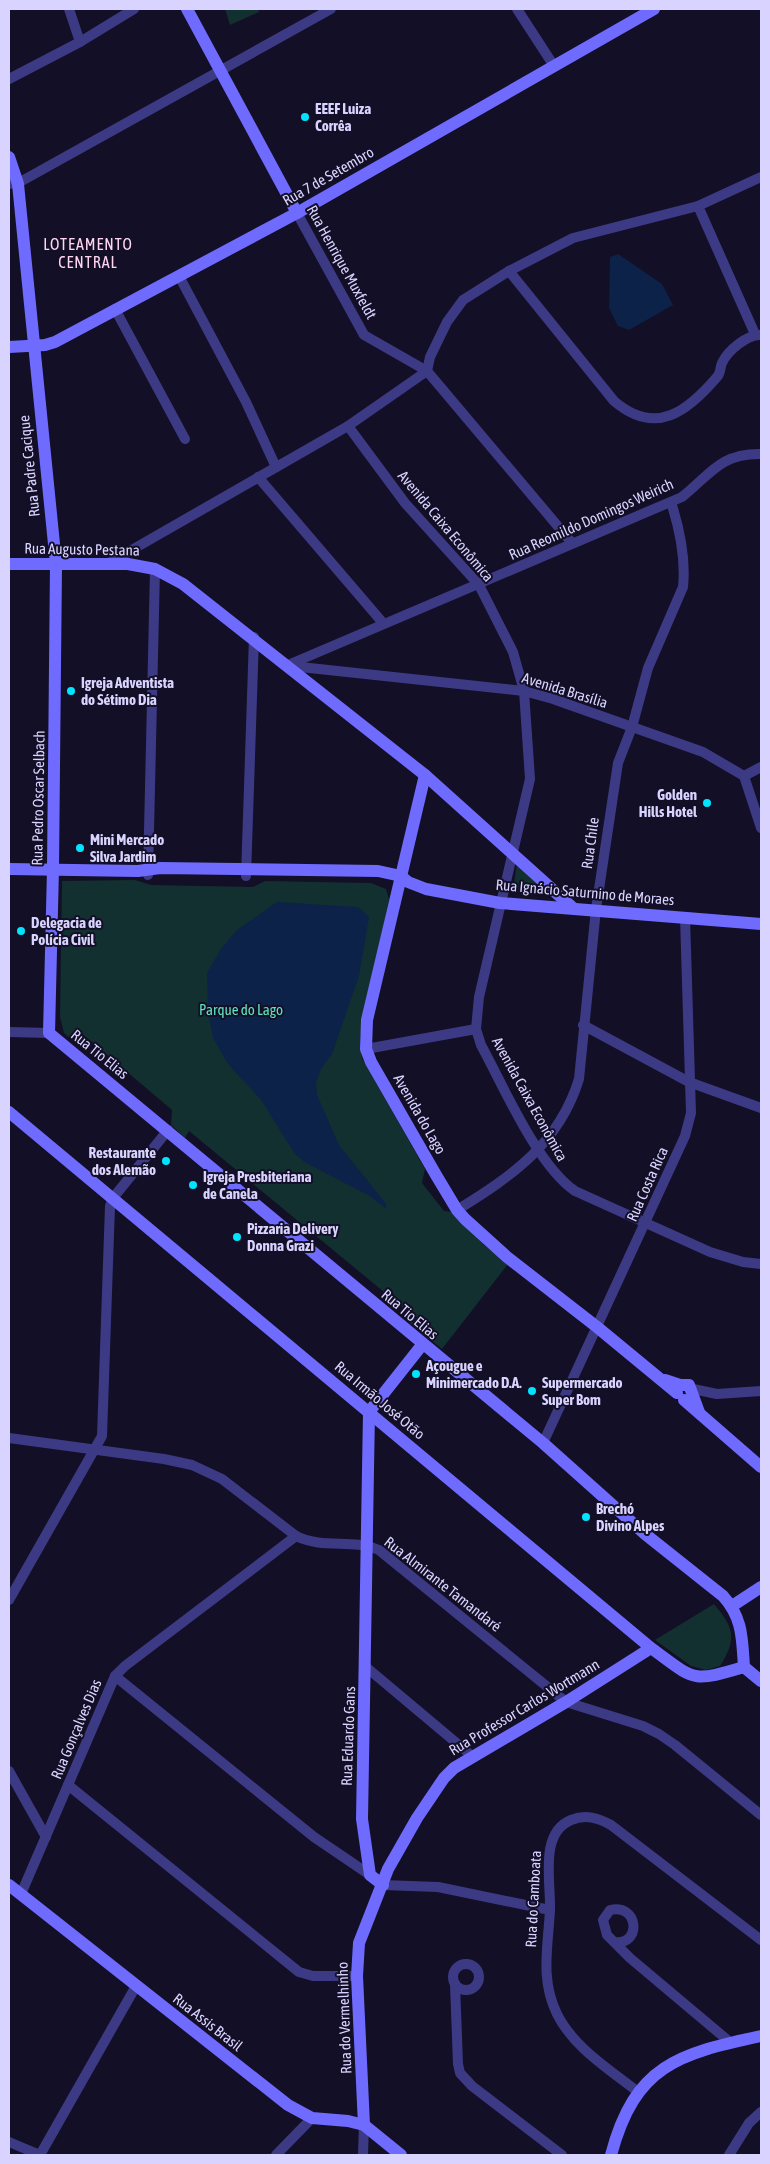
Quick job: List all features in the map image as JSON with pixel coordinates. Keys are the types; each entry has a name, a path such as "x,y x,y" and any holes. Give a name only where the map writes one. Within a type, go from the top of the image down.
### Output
{"street":[{"path":"69,9 80,42"},
{"path":"9,79 80,42 134,9"},
{"name":"Rua Henrique Muxfeldt","path":"187,9 364,335 427,371"},
{"path":"13,184 220,72 331,9"},
{"path":"517,9 554,66"},
{"name":"Rua 7 de Setembro","path":"9,346 32,346 55,342 297,213 654,9"},
{"name":"Rua Padre Cacique","path":"9,157 56,564"},
{"path":"109,563 348,426 427,371 430,357 447,322 463,300 509,270 573,238 698,206 761,177"},
{"path":"509,270 614,401 641,417 662,418 688,407 719,375 722,362 758,334 698,206"},
{"path":"179,276 246,402 276,467"},
{"path":"115,309 185,439"},
{"path":"427,371 572,543"},
{"name":"Avenida Caixa Econômica","path":"348,426 405,503 479,585 512,652 524,691 529,735 530,779 479,997 476,1029 481,1045 538,1150 562,1182 575,1191 727,1258 761,1264"},
{"name":"Rua Reomildo Domingos Weirich","path":"288,665 338,646 383,623 479,585 572,543 682,497 719,464 742,456 761,454"},
{"path":"258,477 383,623"},
{"name":"Rua Chile","path":"457,1210 512,1175 538,1150 556,1127 574,1093 579,1079 596,910 606,832 618,763 632,727 648,668 683,587 685,573 682,542 671,502"},
{"name":"Rua Augusto Pestana","path":"9,564 109,563 155,569"},
{"name":"Rua Pedro Oscar Selbach","path":"49,1033 54,869 56,564"},
{"path":"145,871 155,569 195,592 254,637 425,775 573,908"},
{"path":"246,872 254,637"},
{"name":"Avenida Brasília","path":"288,665 524,691 703,752 744,776"},
{"path":"761,767 744,776 761,828"},
{"name":"Avenida do Lago","path":"425,775 403,880 367,1020 366,1049 376,1071 457,1210 487,1240 597,1326 658,1378 689,1397 761,1467"},
{"name":"Rua Ignácio Saturnino de Moraes","path":"9,869 296,873 403,880 426,889 500,903 761,924"},
{"name":"Rua Costa Rica","path":"543,1443 685,1136 691,1113 685,917"},
{"path":"583,1025 689,1082 761,1108"},
{"path":"366,1049 476,1029"},
{"name":"Rua Tio Elias","path":"9,1032 49,1033 168,1130 422,1345 543,1443 732,1606 742,1628 744,1667"},
{"name":"Rua Irmão José Otão","path":"9,1112 651,1648 694,1677 715,1676 744,1667"},
{"path":"9,1600 102,1436 109,1225 113,1198 168,1130"},
{"path":"369,1412 422,1345"},
{"path":"689,1397 761,1391"},
{"name":"Rua Eduardo Gans","path":"369,1412 362,1819 370,1875"},
{"name":"Rua Almirante Tamandaré","path":"9,1438 164,1459 192,1465 209,1472 296,1536 318,1544 367,1545 387,1556 566,1702"},
{"name":"Rua Gonçalves Dias","path":"20,1894 46,1837 106,1692 115,1676 125,1666 296,1536"},
{"path":"732,1606 761,1586"},
{"name":"Rua Professor Carlos Wortmann","path":"383,1885 388,1869 444,1778 472,1756 566,1702 651,1648"},
{"path":"366,1667 472,1756"},
{"path":"744,1667 761,1681"},
{"path":"115,1676 314,1838 383,1885 438,1886 550,1910"},
{"path":"566,1702 611,1715 659,1734 676,1745 761,1814"},
{"path":"9,1771 46,1837"},
{"path":"68,1784 299,1972 313,1976 357,1976"},
{"name":"Rua do Camboata","path":"638,2092 576,2042 558,2015 546,1984 546,1945 550,1910 550,1849 556,1832 566,1822 580,1817 589,1817 611,1825 761,1940"},
{"name":"Rua Assis Brasil","path":"9,1885 288,2104 312,2118 348,2121 364,2126 401,2155"},
{"name":"Rua do Vermelhinho","path":"363,2155 364,2126 357,1976 359,1943 383,1885"},
{"path":"614,1942 626,1941 632,1935 634,1928 633,1921 624,1910 617,1908 606,1914 603,1920 604,1930 614,1942 731,2043"},
{"path":"454,1984 457,2053 460,2072 472,2086 562,2155"},
{"path":"9,2142 40,2155 136,1986"},
{"path":"611,2155 622,2121 638,2092 666,2065 678,2058 761,2036"},
{"path":"729,2155 749,2123 761,2112"},
{"path":"276,2155 312,2118"}],"green space":[{"path":"225,9 258,9 259,12 230,25"},
{"path":"517,863 554,893 513,890"},
{"name":"Parque do Lago","path":"135,880 151,885 253,887 265,881 371,883 386,889 389,899 360,1037 362,1058 425,1169 422,1183 444,1211 453,1212 484,1245 508,1264 442,1349 406,1320 407,1311 189,1131 185,1138 171,1125 172,1110 80,1032 78,1045 64,1033 60,1017 62,881"},
{"path":"714,1604 725,1619 731,1633 729,1648 720,1666 706,1670 691,1666 655,1640"}],"water":[{"path":"618,254 662,284 673,305 629,330 618,326 609,308 610,257"},
{"name":"Parque do Lago","path":"277,902 358,907 369,917 359,976 332,1054 321,1069 316,1082 317,1095 339,1145 384,1201 387,1206 385,1208 370,1196 306,1163 295,1154 261,1100 228,1064 213,1038 208,1012 207,973 221,949 237,930"}],"place":[{"name":"EEEF Luiza Corrêa","path":"305,117"},
{"name":"Igreja Adventista do Sétimo Dia","path":"71,691"},
{"name":"Golden Hills Hotel","path":"707,803"},
{"name":"Mini Mercado Silva Jardim","path":"80,848"},
{"name":"Delegacia de Polícia Civil","path":"21,931"},
{"name":"Restaurante dos Alemão","path":"166,1161"},
{"name":"Igreja Presbiteriana de Canela","path":"193,1185"},
{"name":"Pizzaria Delivery Donna Grazi","path":"237,1237"},
{"name":"Açougue e Minimercado D.A.","path":"416,1374"},
{"name":"Supermercado Super Bom","path":"532,1391"},
{"name":"Brechó Divino Alpes","path":"586,1517"}],"district":[{"name":"LOTEAMENTO CENTRAL","path":"88,253"}]}
